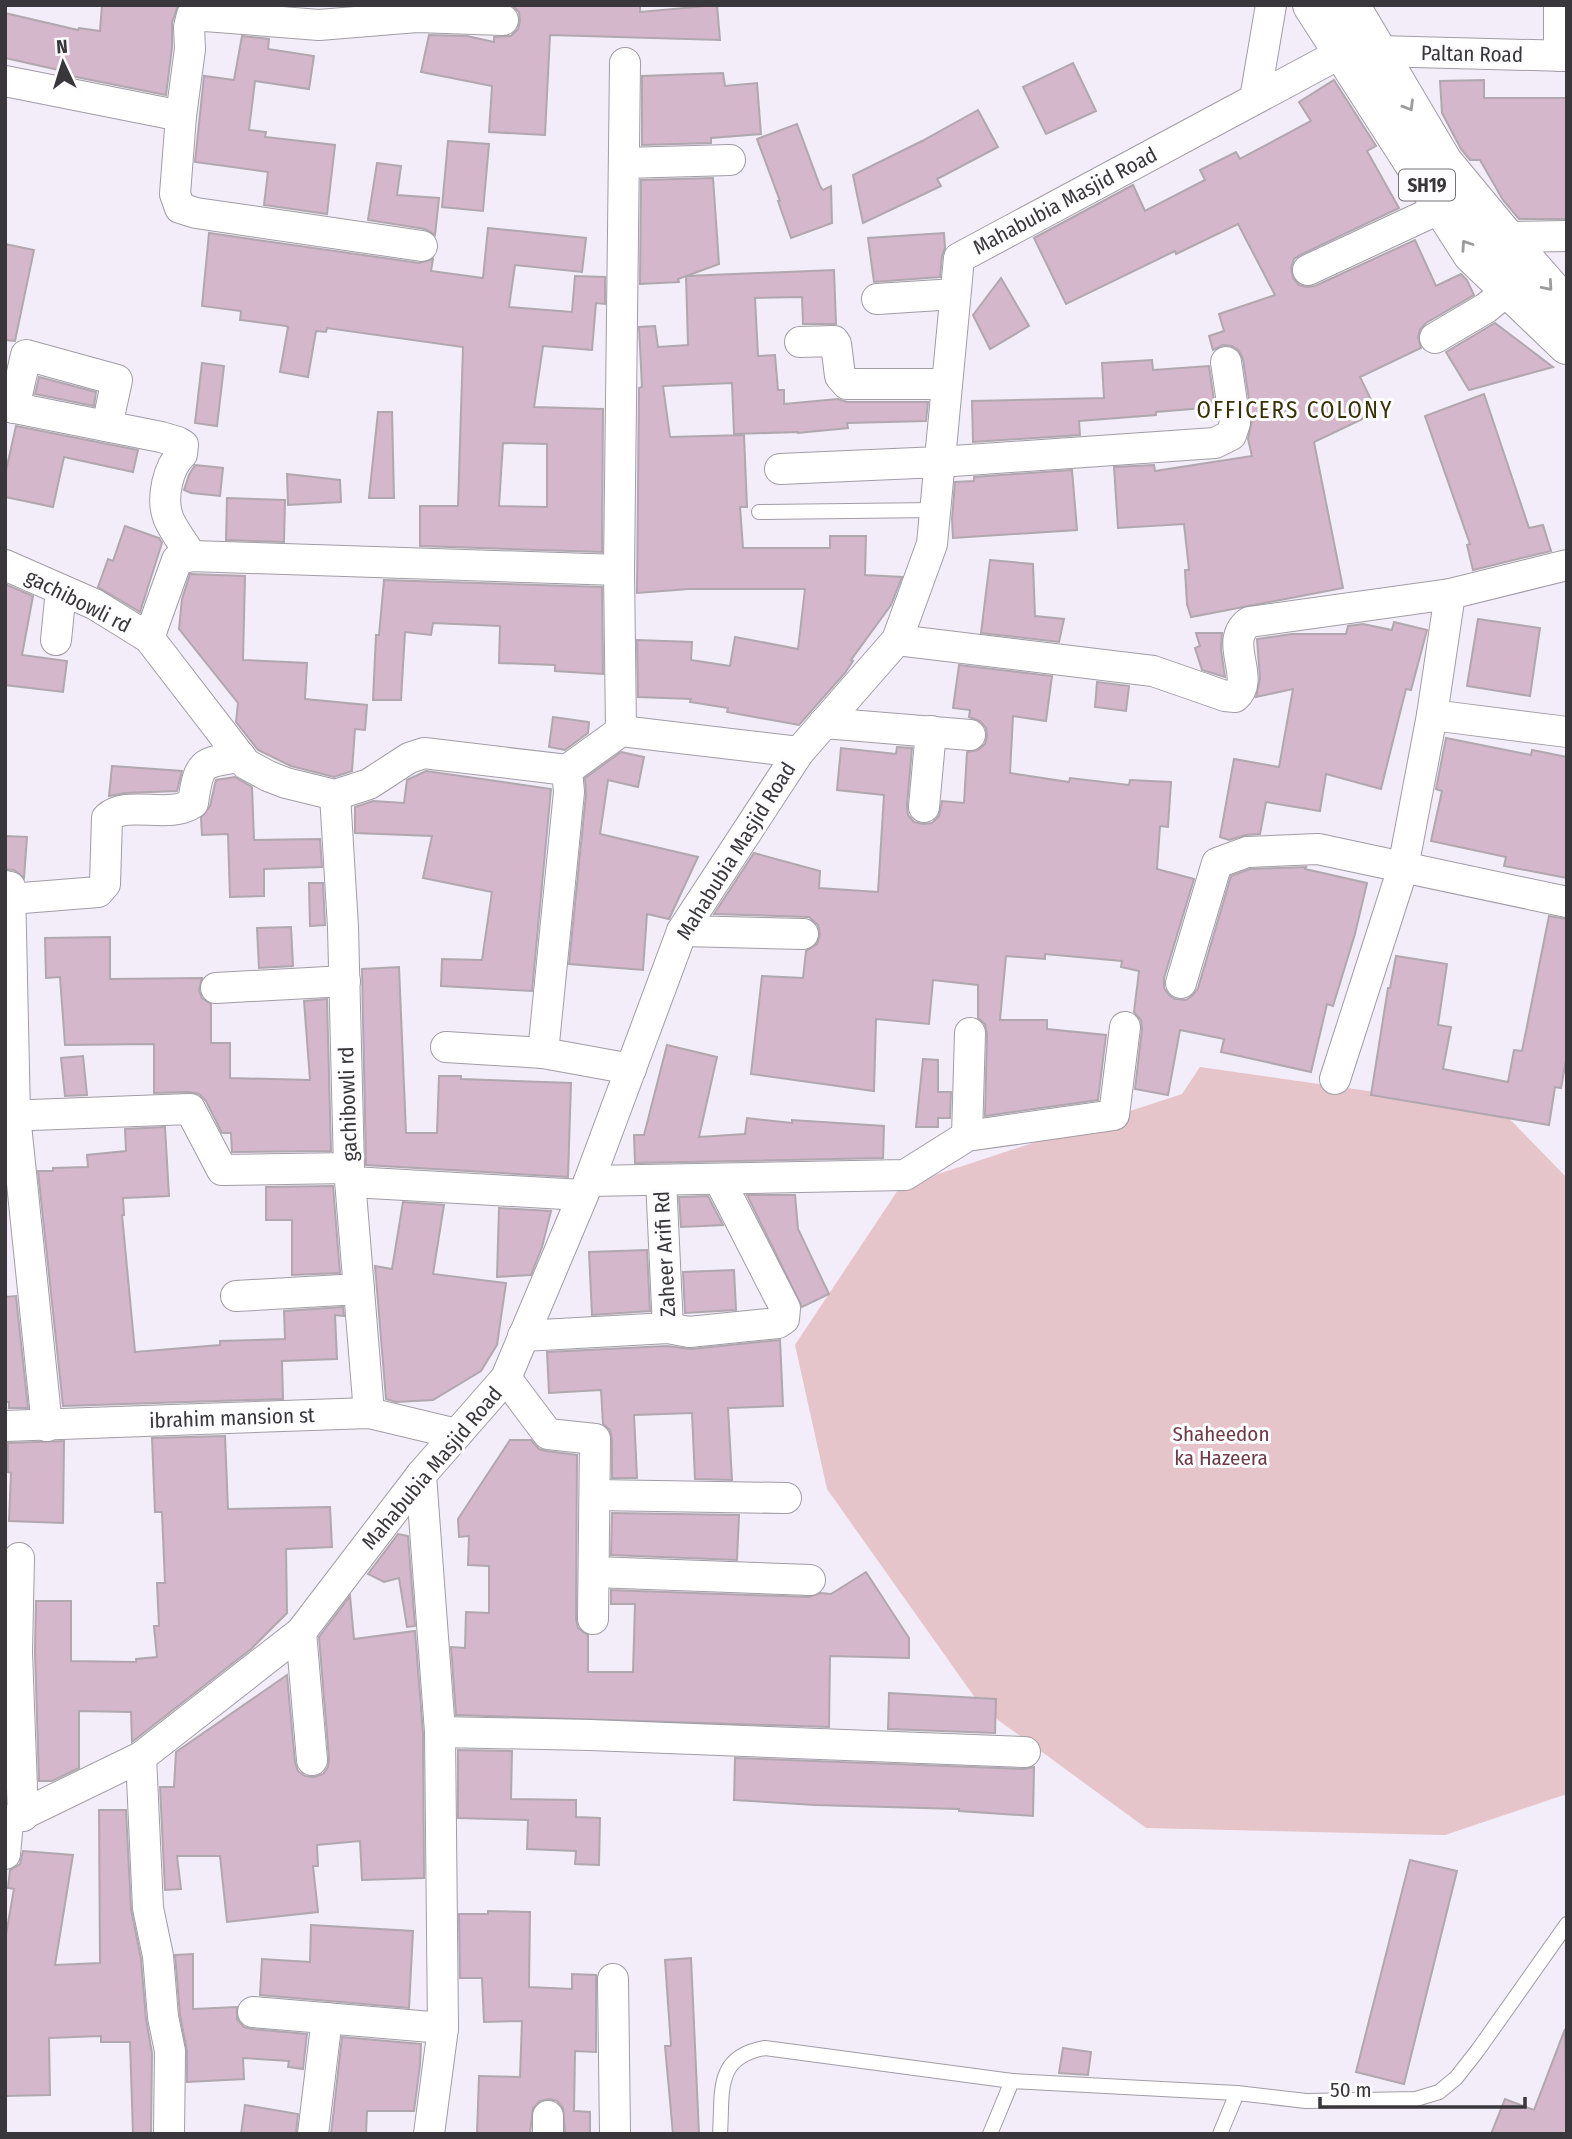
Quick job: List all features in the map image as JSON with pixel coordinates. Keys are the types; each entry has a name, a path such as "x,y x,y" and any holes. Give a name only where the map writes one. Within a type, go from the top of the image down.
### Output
{"main road":[{"name":"SH19","path":"1312,5 1359,52 1443,162 1567,308"},
{"name":"SH19","path":"1350,5 1359,52 1441,208 1472,254 1567,345"}],"street":[{"path":"1255,99 1271,5"},
{"path":"1559,5 1563,56"},
{"path":"422,246 196,214 180,208 175,194 192,15 319,25 372,13 417,18 503,20"},
{"name":"Mahabubia Masjid Road","path":"12,1820 141,1756 301,1632 421,1475 506,1378 585,1188 682,931 799,752 897,640 933,544 959,258 1255,99 1359,52"},
{"name":"Paltan Road","path":"1359,52 1563,56"},
{"path":"621,731 619,570 625,62"},
{"path":"5,81 181,116"},
{"path":"624,163 730,160"},
{"path":"1308,270 1441,208"},
{"path":"1505,237 1567,236"},
{"path":"1435,338 1486,308 1508,290"},
{"path":"877,299 955,294"},
{"path":"800,342 834,341 840,376 847,384 947,384"},
{"path":"107,426 117,380 26,355 10,407 178,442 183,446 182,454 173,463 166,495 166,510 168,520 191,556"},
{"path":"780,469 939,462 1215,443 1231,435 1235,423 1226,362"},
{"path":"149,638 177,560 191,556 619,570"},
{"name":"gachibowli rd","path":"5,565 94,604 149,638 246,764 286,783 335,795 345,981 351,1175 369,1413"},
{"path":"897,640 1153,671 1235,697 1243,684 1237,639 1241,628 1249,622 1450,594 1567,565"},
{"path":"56,640 61,590"},
{"path":"1335,1079 1403,868 1432,715 1450,594"},
{"path":"1432,715 1567,732"},
{"path":"824,723 970,735"},
{"path":"335,795 369,784 409,758 424,753 567,770 621,731 799,752"},
{"path":"924,807 931,731"},
{"path":"47,1426 10,1115 8,893 98,892 105,884 107,818 112,813 176,811 186,808 193,803 198,775 203,766 212,760 241,757"},
{"path":"543,1053 569,792 567,770"},
{"path":"1181,983 1217,863 1247,852 1318,849 1567,902"},
{"path":"682,931 803,934"},
{"path":"216,988 345,981"},
{"path":"10,1115 190,1109 222,1170 585,1188 661,1180 905,1175 967,1136 1114,1115 1125,1027"},
{"path":"967,1136 970,1033"},
{"path":"446,1047 543,1053 631,1069"},
{"path":"523,1336 668,1328 689,1332 778,1323 785,1319 785,1308 719,1179"},
{"name":"Zaheer Arifi Rd","path":"661,1180 668,1328"},
{"path":"236,1296 359,1289"},
{"path":"506,1378 548,1434 595,1439 593,1619"},
{"name":"ibrahim mansion st","path":"5,1426 369,1413 457,1434"},
{"path":"421,1475 440,1731 443,2028 429,2134"},
{"path":"595,1495 786,1498"},
{"path":"5,1854 12,1820 19,1558"},
{"path":"594,1572 810,1580"},
{"path":"301,1632 312,1760"},
{"path":"440,1731 1025,1752"},
{"path":"141,1756 148,1908 158,1956 163,2017 170,2052 169,2134"},
{"path":"613,1979 615,2134"},
{"path":"253,2012 443,2028"},
{"path":"313,2134 327,2018"}],"lane":[{"path":"759,512 935,510"},
{"path":"720,2134 724,2080 728,2067 735,2058 750,2050 765,2048 1012,2081 1237,2093 1306,2101 1416,2099 1439,2092 1455,2078 1478,2050 1567,1924"},
{"path":"990,2134 1012,2081"},
{"path":"1220,2134 1237,2093"}],"green space":[{"name":"Shaheedon ka Hazeera","path":"1200,1067 1501,1110 1567,1178 1567,1794 1445,1835 1146,1828 983,1709 827,1489 795,1345 898,1190 917,1181 1182,1094"}],"building":[{"path":"102,5 178,5 172,23 166,95 71,76 72,73 5,58 5,13 78,30 100,31"},
{"path":"512,5 640,5 640,12 717,5 720,40 550,35 545,135 489,132 492,86 421,72 429,35 467,36 494,42 494,37 511,36 518,29 520,21 519,12"},
{"path":"242,36 269,39 268,49 314,56 309,89 255,81 249,130 266,132 265,137 335,145 327,214 264,205 268,172 195,162 204,76 234,80"},
{"path":"1073,63 1096,111 1046,134 1023,87"},
{"path":"723,73 725,86 757,83 761,134 711,138 711,143 642,145 642,76"},
{"path":"1334,80 1376,146 1367,151 1399,208 1300,255 1294,259 1291,268 1293,278 1299,285 1315,286 1415,240 1436,286 1461,274 1474,295 1426,323 1418,337 1421,348 1360,377 1377,412 1314,442 1343,588 1191,617 1187,604 1185,570 1189,570 1184,524 1118,528 1114,467 1154,465 1155,471 1252,456 1248,439 1252,420 1243,359 1239,351 1232,346 1223,345 1213,350 1209,336 1224,331 1219,314 1275,295 1238,224 1066,304 1034,238 1133,185 1145,211 1205,180 1200,170 1236,152 1240,159 1311,121 1299,102"},
{"path":"1484,80 1484,98 1567,98 1567,219 1519,219 1503,200 1480,160 1470,160 1461,149 1442,113 1440,81"},
{"path":"978,110 998,147 937,179 941,186 863,223 853,175"},
{"path":"797,124 820,186 823,190 831,186 832,223 791,238 757,139"},
{"path":"448,141 489,144 483,211 442,207"},
{"path":"377,163 401,166 397,195 439,198 435,235 425,229 368,220"},
{"path":"713,178 719,264 678,279 679,282 640,284 641,180"},
{"path":"488,228 586,238 582,272 515,265 509,307 572,312 575,276 605,277 605,304 596,303 592,350 543,346 534,407 603,409 602,552 420,546 420,506 458,506 463,347 327,328 326,332 316,331 308,377 280,372 288,327 240,320 241,311 202,306 209,233 419,263 433,259 431,271 483,278","holes":["503,443 547,444 547,507 499,506"]},
{"path":"944,233 945,248 940,277 874,282 868,238"},
{"path":"5,244 34,250 15,341 5,340"},
{"path":"834,270 836,324 803,324 802,297 755,298 758,356 775,355 778,390 784,390 784,404 838,399 847,402 928,402 926,421 847,423 848,428 798,433 734,434 732,383 663,386 670,437 744,435 747,507 740,507 743,548 830,548 830,536 866,536 865,575 902,577 891,605 851,660 853,661 845,673 799,725 727,712 728,708 690,702 691,699 638,697 637,640 692,642 691,660 730,666 735,637 798,649 805,589 689,589 637,593 639,388 642,387 639,327 655,326 658,347 688,345 686,276"},
{"path":"1001,278 1029,326 990,349 973,315"},
{"path":"1495,323 1553,367 1469,390 1446,352"},
{"path":"1152,360 1153,370 1209,366 1215,407 1079,421 1080,435 973,442 972,401 1104,398 1102,363"},
{"path":"202,363 224,366 217,426 195,423"},
{"path":"39,377 96,392 94,406 35,394"},
{"path":"1484,394 1529,528 1543,525 1551,551 1473,570 1467,545 1470,544 1425,416"},
{"path":"378,412 392,412 394,498 369,498"},
{"path":"16,426 138,450 133,472 64,457 53,507 5,497 5,475"},
{"path":"195,465 223,468 220,496 184,490"},
{"path":"1072,470 1077,530 953,538 955,482 974,481 974,477"},
{"path":"287,474 340,480 341,502 288,505"},
{"path":"227,498 285,500 284,542 226,540"},
{"path":"125,526 159,538 162,543 140,612 98,587 108,559 113,561"},
{"path":"990,560 1033,564 1035,616 1064,619 1059,642 981,633"},
{"path":"190,574 245,576 243,660 307,663 305,699 367,705 365,730 355,729 352,771 334,777 291,766 258,750 236,722 238,703 179,629 182,599"},
{"path":"384,580 602,587 603,674 555,671 555,665 499,663 500,626 433,623 431,635 405,632 401,700 373,700 376,635 379,635"},
{"path":"5,584 33,596 22,655 67,661 63,692 5,685"},
{"path":"1478,619 1540,628 1530,696 1467,686"},
{"path":"1394,622 1427,630 1411,690 1406,689 1381,789 1326,774 1320,811 1266,802 1260,834 1229,840 1220,837 1234,759 1279,767 1293,689 1256,697 1260,679 1257,639 1292,634 1346,634 1348,626 1363,624 1392,630"},
{"path":"1196,633 1222,633 1221,650 1225,677 1202,670 1195,648 1200,646"},
{"path":"959,665 1052,676 1046,721 1013,716 1010,773 1069,782 1070,778 1129,785 1130,780 1171,782 1168,827 1160,826 1157,869 1194,879 1164,978 1164,988 1175,999 1186,1000 1198,988 1231,876 1250,869 1306,867 1305,869 1367,883 1333,1006 1327,1004 1311,1072 1221,1052 1224,1039 1180,1030 1168,1095 1135,1089 1142,1029 1141,1020 1134,1012 1139,971 1121,967 1122,961 1045,954 1045,959 1006,956 1000,1020 1047,1020 1047,1029 1106,1035 1098,1100 985,1116 987,1034 985,1024 978,1018 978,985 933,980 929,1024 876,1019 874,1091 751,1074 762,976 803,978 806,951 817,944 820,934 818,925 809,917 714,914 754,853 820,871 819,888 878,892 884,795 837,790 841,748 896,754 897,747 912,748 907,805 908,815 914,822 932,823 939,816 942,801 964,803 967,752 978,750 985,744 987,736 986,728 980,721 969,717 970,710 953,708"},
{"path":"1097,682 1129,686 1126,711 1095,707"},
{"path":"553,717 589,722 588,733 565,750 549,747"},
{"path":"1446,738 1531,755 1532,750 1567,757 1567,878 1504,866 1506,857 1431,841 1442,791 1436,789"},
{"path":"621,752 644,757 638,787 608,780 600,834 698,857 669,919 647,914 643,970 569,964 586,794 585,778"},
{"path":"112,766 182,771 177,791 109,796"},
{"path":"426,771 551,789 532,991 441,986 442,959 482,960 492,892 423,878 432,836 355,833 355,807 373,801 404,803 407,780"},
{"path":"235,777 252,787 254,840 320,839 322,867 264,869 264,896 230,897 228,834 202,835 201,818 210,806 216,780"},
{"path":"5,836 27,837 24,878 14,870 5,869"},
{"path":"309,883 323,883 325,925 310,926"},
{"path":"1549,916 1567,919 1567,1055 1561,1088 1555,1087 1549,1125 1371,1095 1388,988 1396,956 1447,964 1438,1025 1451,1027 1443,1069 1508,1082 1514,1050 1522,1051"},
{"path":"291,927 293,966 259,968 257,928"},
{"path":"110,937 110,979 202,978 199,990 202,998 211,1004 211,1043 230,1043 230,1078 310,1080 304,1001 327,999 331,1151 232,1152 231,1133 222,1133 206,1101 199,1094 154,1093 154,1044 65,1045 60,977 46,978 45,938"},
{"path":"399,967 406,1133 437,1133 439,1076 571,1083 568,1177 366,1165 362,969"},
{"path":"667,1045 717,1057 699,1137 745,1134 747,1118 792,1123 792,1120 884,1126 883,1158 635,1163 634,1135 644,1135"},
{"path":"83,1056 87,1095 65,1096 61,1058"},
{"path":"923,1059 938,1060 938,1092 951,1092 950,1118 938,1118 938,1127 916,1127"},
{"path":"165,1127 169,1196 123,1198 122,1215 135,1352 220,1345 220,1341 285,1339 284,1311 343,1307 344,1316 335,1315 337,1359 282,1361 283,1399 63,1406 38,1171 88,1167 87,1155 126,1151 125,1129"},
{"path":"333,1186 340,1273 292,1275 292,1220 266,1220 266,1187"},
{"path":"747,1195 795,1195 798,1229 829,1294 802,1307"},
{"path":"708,1196 723,1225 681,1227 679,1197"},
{"path":"403,1202 444,1205 433,1274 506,1283 497,1345 481,1371 433,1400 396,1402 386,1399 375,1266 392,1269"},
{"path":"499,1208 551,1211 542,1247 531,1275 497,1277"},
{"path":"647,1250 650,1311 592,1315 589,1252"},
{"path":"734,1270 736,1310 685,1313 683,1272"},
{"path":"16,1296 28,1408 9,1408 9,1402 5,1402 5,1297"},
{"path":"780,1340 783,1406 728,1408 732,1480 695,1479 692,1413 634,1415 637,1478 612,1478 612,1439 610,1430 603,1424 601,1390 549,1393 547,1352 667,1346 691,1349"},
{"path":"225,1436 228,1509 330,1507 332,1547 286,1549 287,1613 251,1649 132,1742 131,1712 79,1711 79,1768 52,1781 39,1781 36,1601 71,1601 71,1661 136,1662 136,1659 157,1657 154,1626 159,1626 157,1583 165,1583 162,1512 155,1512 152,1438"},
{"path":"510,1440 531,1440 539,1449 577,1455 576,1619 578,1628 588,1635 588,1672 633,1672 635,1604 611,1604 611,1590 809,1597 820,1593 831,1594 866,1572 909,1638 909,1658 830,1656 829,1727 456,1715 451,1647 465,1648 466,1612 489,1613 489,1566 468,1565 469,1536 459,1537 458,1519"},
{"path":"64,1441 63,1523 9,1521 11,1473 8,1472 8,1443"},
{"path":"612,1513 739,1515 737,1560 611,1555"},
{"path":"398,1534 408,1536 415,1626 407,1627 399,1578 384,1582 368,1574"},
{"path":"350,1596 354,1639 415,1631 423,1733 424,1878 362,1880 360,1841 317,1845 318,1866 313,1866 318,1912 227,1922 220,1856 177,1856 181,1889 165,1890 160,1787 174,1787 176,1752 287,1675 298,1771 305,1776 323,1774 329,1759 319,1637"},
{"path":"889,1693 996,1699 995,1733 888,1729"},
{"path":"458,1750 512,1751 511,1799 576,1800 576,1817 600,1818 599,1865 575,1864 576,1851 527,1849 528,1820 458,1818"},
{"path":"735,1758 1024,1769 1034,1767 1033,1816 959,1809 734,1800"},
{"path":"99,1810 126,1810 131,1909 141,1959 152,2053 151,2134 133,2134 130,2042 101,2042 101,2036 49,2038 50,2095 5,2096 5,1940 14,1889 8,1888 10,1870 20,1864 23,1851 73,1855 55,1965 100,1963"},
{"path":"1410,1860 1457,1871 1404,2084 1356,2072"},
{"path":"488,1911 530,1912 529,1987 572,1989 572,1974 596,1975 596,2052 575,2051 574,2111 590,2112 590,2134 565,2134 563,2108 557,2101 549,2099 540,2101 533,2108 530,2134 477,2134 479,2076 520,2077 522,2021 484,2022 482,1978 460,1978 459,1914 488,1914"},
{"path":"311,1925 413,1931 409,2008 260,1995 262,1959 310,1962"},
{"path":"193,1954 193,2009 237,2007 237,2019 244,2027 307,2034 303,2069 288,2067 289,2061 243,2058 244,2079 187,2082 187,2051 180,2015 175,1955"},
{"path":"691,1958 699,2134 673,2134 665,2046 671,2046 665,1960"},
{"path":"1565,2029 1567,2134 1491,2134 1505,2099 1534,2110"},
{"path":"342,2037 421,2044 414,2111 367,2111 366,2134 331,2134"},
{"path":"1063,2048 1091,2052 1088,2075 1059,2073"},
{"path":"245,2105 298,2114 296,2134 241,2134"}],"district":[{"name":"OFFICERS COLONY","path":"1295,410"}]}
